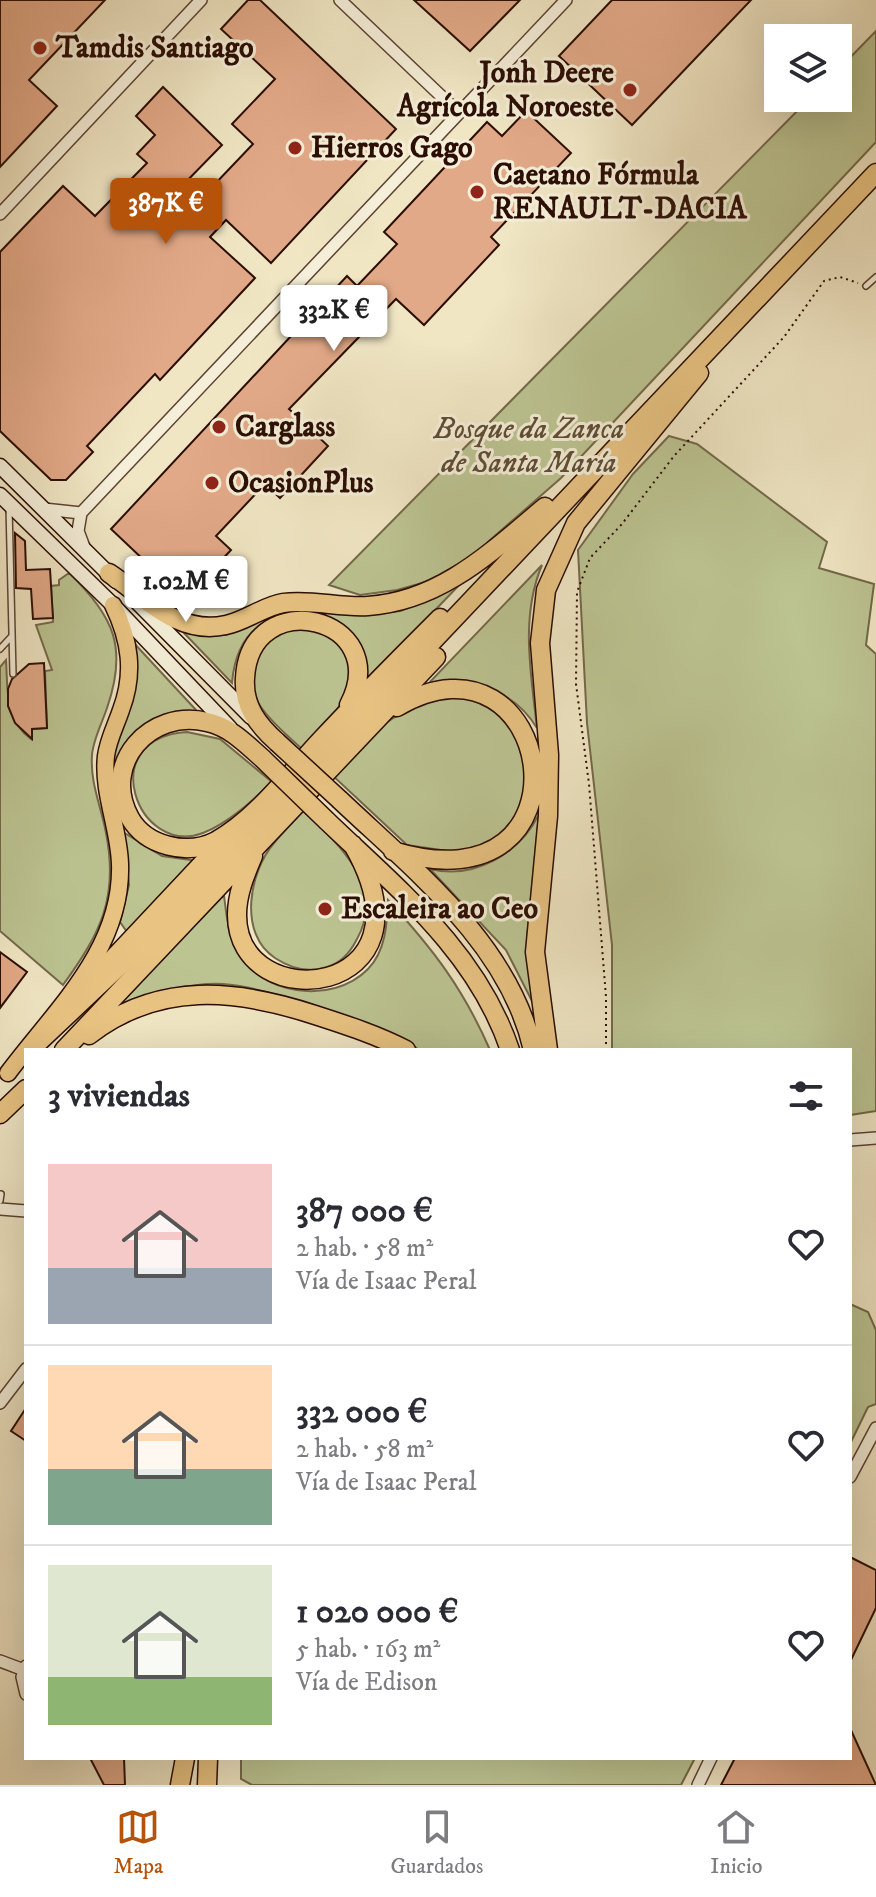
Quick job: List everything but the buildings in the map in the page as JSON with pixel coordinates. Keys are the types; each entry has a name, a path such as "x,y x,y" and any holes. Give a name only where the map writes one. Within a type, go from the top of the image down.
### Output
{"highway":[{"path":"162,927 876,173"},
{"path":"548,1048 535,952 548,816 549,755 540,643 546,590 576,523 681,396 728,329"},
{"path":"509,1048 492,1003 455,948 353,845 327,821 262,758 233,731 193,720 181,720 157,726 146,733 126,757 120,782 131,819 154,841 187,848 213,843 234,829 344,715 545,507 656,397 674,384"},
{"path":"68,1048 570,512 611,456"},
{"path":"109,573 170,618 188,625 224,626 280,603 322,601 363,606 395,603 453,580 545,507"},
{"path":"344,715 356,691 359,673 356,658 337,631 325,624 299,620 268,630 255,644 245,665 244,685 257,724 393,851 490,954 514,995 532,1048"},
{"path":"384,714 431,692 473,693 510,713 523,729 536,770 534,791 526,814 498,845 459,860 436,861 393,851"},
{"path":"255,850 239,895 240,933 257,960 270,971 302,981 318,981 351,967 373,937 377,907 375,891 353,845"},
{"path":"69,1048 118,1014 152,1001 193,993 221,993 272,1002 371,1034 402,1048"},
{"path":"0,1112 24,1091"},
{"path":"180,1785 186,1760"},
{"path":"187,1760 187,1785"},
{"path":"207,1785 208,1760"}],"main road":[{"path":"0,466 257,724"},
{"path":"4,499 113,605 233,731"},
{"path":"31,1048 102,947 117,906 119,844 106,761 127,691 130,662 128,641 113,605"},
{"path":"31,1048 234,829"},
{"path":"31,1048 162,927"},
{"path":"55,1048 162,927"},
{"path":"4,1076 24,1055"},
{"path":"0,1112 24,1083"}],"street":[{"path":"0,214 201,0"},
{"path":"340,0 459,113"},
{"path":"86,552 78,531 81,513 566,0"},
{"path":"44,509 81,513"},
{"path":"852,1140 876,1138"},
{"path":"0,1209 24,1211"},
{"path":"0,1403 24,1372"},
{"path":"852,1473 876,1428"},
{"path":"0,1661 24,1668"},
{"path":"698,1785 710,1760"}],"lane":[{"path":"866,286 876,277"},
{"path":"4,499 13,674"},
{"path":"0,649 12,636"},
{"path":"0,1201 1,1194"}],"path":[{"path":"606,1048 606,997 589,784 576,684 577,592 590,558 622,524 674,456 784,337 824,281 840,277 866,286"}],"green space":[{"name":"Bosque da Zanca de Santa María","path":"876,31 876,142 561,478 472,556 433,580 397,590 360,595 329,585 796,112 852,112 852,56"},
{"path":"669,436 697,444 827,542 819,568 874,584 866,645 876,654 876,1111 852,1115 852,1048 612,1048 612,945 587,723 578,550 633,474"},
{"path":"542,565 535,585 529,625 537,728 516,703 490,689 460,683 427,685"},
{"path":"69,573 106,619 113,634 116,668 92,755 94,785 109,856 108,896 96,932 63,985 0,931 0,667 6,660 12,713 22,731 31,739 32,729 47,728 45,671 52,670 36,625 53,622 51,586 59,585 59,580"},
{"path":"465,579 364,684 358,649 292,613 267,621 248,636 237,657 232,683 184,633 226,635 280,611 295,609 360,615 400,611 435,598"},
{"path":"309,626 342,646 351,674 342,702 303,750 274,723 257,701 250,676 253,660 268,636"},
{"path":"132,641 197,711 168,716 144,730 125,751 111,777"},
{"path":"464,696 497,712 515,730 525,754 532,789 506,831 487,845 461,853 407,845 331,774 375,731 405,711 422,704"},
{"path":"187,732 220,739 272,782 222,823 203,833 180,836 160,829 145,814 135,794 134,773 141,754 158,739"},
{"path":"303,811 344,852 362,884 366,902 364,920 349,952 332,965 313,970 293,967 275,958 263,947 252,919 254,886 265,855"},
{"path":"539,814 527,938 533,1003 506,950 430,869 463,871 494,860 520,841"},
{"path":"123,832 162,856 198,861 127,932 120,922 129,885"},
{"path":"224,895 231,936 247,965 261,977 278,985 316,991 353,981 374,962 384,936 388,900 446,970 489,1048 416,1048 406,1040 314,1007 266,992 223,984 181,987 114,1007"},
{"path":"852,1305 868,1312 876,1330 876,1404 868,1407 852,1440"},
{"path":"241,1760 694,1760 681,1785 252,1785 241,1779"}],"place":[{"name":"Tamdis Santiago","path":"40,48"},
{"name":"Jonh Deere Agrícola Noroeste","path":"630,90"},
{"name":"Hierros Gago","path":"295,148"},
{"name":"Caetano Fórmula RENAULT-DACIA","path":"477,192"},
{"name":"Carglass","path":"219,427"},
{"name":"OcasionPlus","path":"212,483"},
{"name":"Escaleira ao Ceo","path":"325,909"}]}
